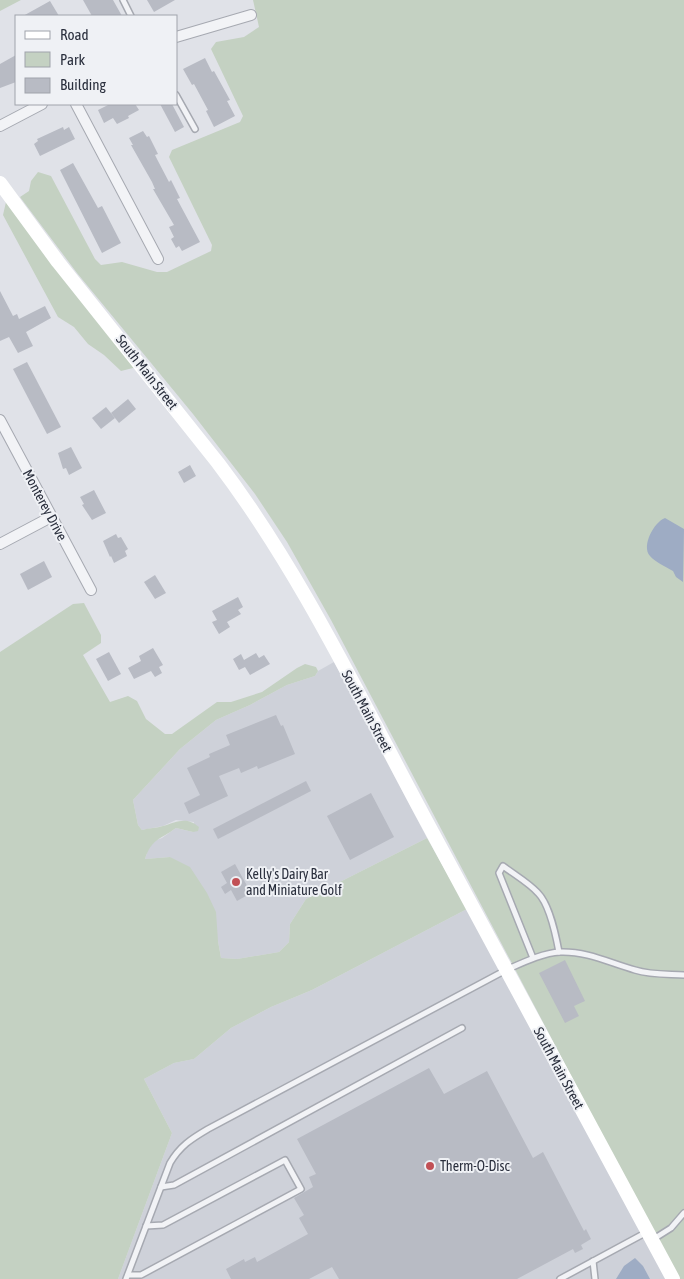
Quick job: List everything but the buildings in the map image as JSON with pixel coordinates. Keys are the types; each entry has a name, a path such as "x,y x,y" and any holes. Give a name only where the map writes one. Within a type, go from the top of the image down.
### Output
{"street":[{"path":"178,36 251,15"},
{"path":"0,126 40,105"},
{"path":"77,105 158,260"},
{"name":"South Main Street","path":"0,183 58,262 224,470 270,536 339,657 673,1279"},
{"name":"Monterey Drive","path":"0,420 91,590"},
{"path":"0,544 52,517"}],"lane":[{"path":"123,0 130,15"},
{"path":"178,98 196,129"},
{"path":"533,958 499,873 503,866 539,893 545,902 560,952"},
{"path":"146,1226 163,1225 285,1160 301,1188 142,1275 127,1277 146,1226 170,1163 178,1150 191,1139 506,970 533,958 560,952 595,956 650,974 684,975"},
{"path":"161,1187 174,1185 462,1028"},
{"path":"560,1279 593,1261 671,1228 684,1214"},
{"path":"593,1261 595,1279"}],"shaded area":[{"path":"334,662 427,838 306,899 290,924 289,942 279,952 237,959 221,958 218,941 170,857 145,859 149,847 154,841 176,828 193,832 194,822 176,820 163,826 142,830 138,825 133,800 180,749 216,720 250,705 287,685 315,676 318,671"},
{"path":"467,909 666,1279 118,1279 172,1133 144,1079 174,1063 194,1059 231,1028 271,1007 312,990"}],"green space":[{"path":"0,0 21,0 0,11"},
{"path":"253,0 684,0 684,1279 679,1279 672,1267 331,620 287,542 255,494 193,414 77,273 20,197 29,191 31,181 38,172 51,176 95,259 101,265 122,262 157,272 167,272 211,251 212,245 169,157 172,150 240,122 243,116 211,49 216,42 244,37 259,27"},
{"path":"6,202 137,367 121,371 104,355 88,344 74,327 58,317 3,215"},
{"path":"84,603 101,635 101,643 83,655 110,702 128,696 137,701 146,719 165,734 172,734 217,702 231,702 262,692 305,664 316,667 318,671 315,676 287,685 250,705 216,720 180,749 133,800 138,825 142,830 181,821 190,822 199,827 198,831 193,832 176,828 154,843 145,859 170,857 190,867 207,893 216,912 221,958 237,959 279,952 289,942 290,924 306,899 427,838 467,909 312,990 271,1007 231,1028 194,1059 174,1063 144,1079 172,1133 118,1279 0,1279 0,652 73,604"}],"water":[{"path":"665,518 684,529 683,582 676,577 673,571 652,558 648,552 648,541 653,529"},
{"path":"635,1258 643,1266 650,1279 616,1279 624,1266"}],"place":[{"name":"Kelly's Dairy Bar and Miniature Golf","path":"236,882"},
{"name":"Therm-O-Disc","path":"430,1166"}]}
